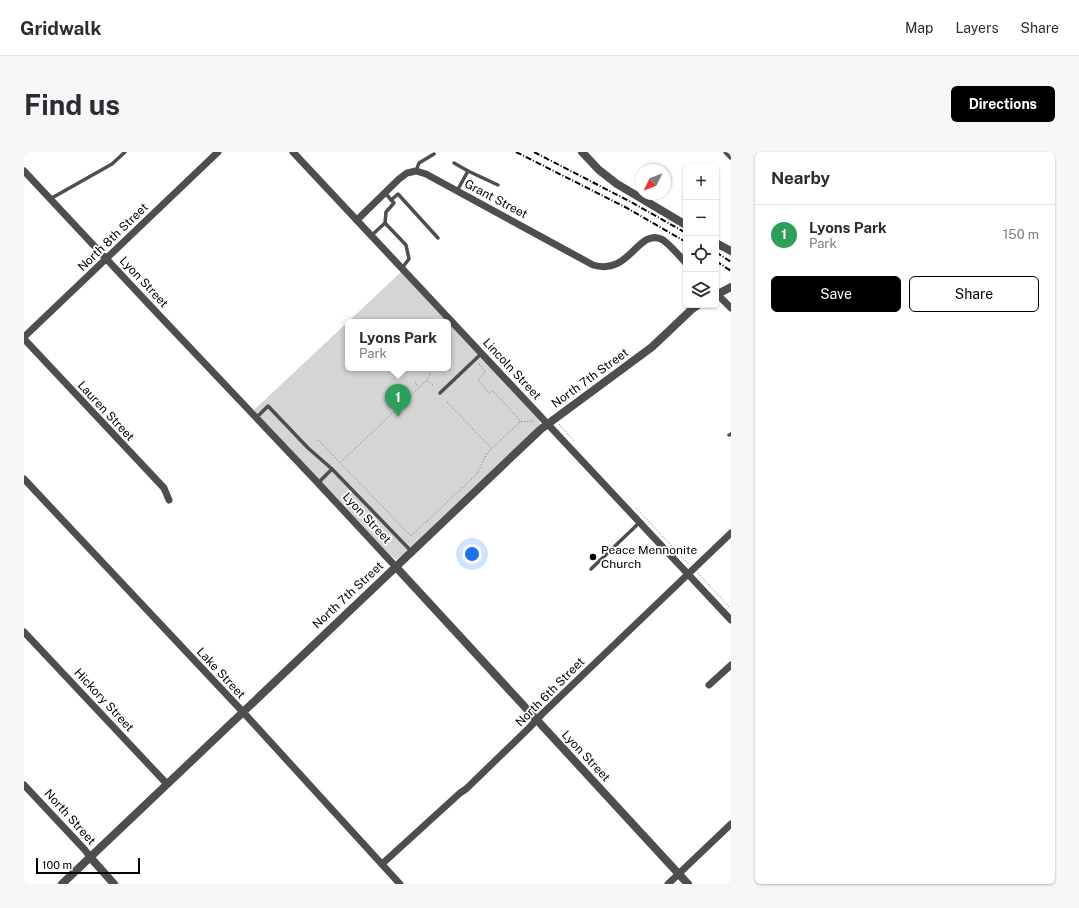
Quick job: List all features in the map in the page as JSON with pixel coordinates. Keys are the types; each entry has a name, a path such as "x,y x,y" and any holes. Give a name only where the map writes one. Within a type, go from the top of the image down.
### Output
{"street":[{"name":"North 8th Street","path":"24,338 218,152"},
{"name":"Lincoln Street","path":"293,152 450,319"},
{"path":"582,152 599,170 617,184 683,223"},
{"path":"727,152 731,156"},
{"name":"Lyon Street","path":"24,171 105,259 318,482 688,884"},
{"path":"357,220 407,173 416,171"},
{"name":"Grant Street","path":"416,171 426,174 457,190 594,265 604,267 618,264 625,260 644,241 651,238 658,238 665,241 683,260"},
{"path":"719,244 731,252"},
{"path":"719,293 731,287"},
{"path":"719,297 731,308"},
{"name":"North 7th Street","path":"62,884 549,421 652,347 694,308"},
{"name":"Lincoln Street","path":"451,320 549,421 731,620"},
{"name":"Lauren Street","path":"24,338 164,488 169,500"},
{"name":"Lake Street","path":"24,479 243,712 400,884"},
{"name":"North 6th Street","path":"382,864 466,789 728,535"},
{"name":"Hickory Street","path":"24,632 167,784"},
{"path":"709,685 731,664"},
{"name":"North Street","path":"24,785 85,850 114,884"},
{"path":"668,884 731,824"}],"lane":[{"path":"50,199 112,164 125,152"},
{"path":"416,171 419,163 434,154"},
{"path":"454,163 498,186"},
{"path":"457,190 468,171"},
{"path":"372,235 385,223 386,212 394,203 385,193"},
{"path":"391,200 398,194 438,238"},
{"path":"385,223 406,245 409,259 402,268"},
{"path":"440,393 482,353"},
{"path":"256,418 268,406 308,448 332,469 412,552"},
{"path":"318,482 332,469"},
{"path":"591,569 640,522"},
{"path":"728,535 731,543"}],"path":[{"path":"475,360 485,371 478,380 490,394 493,391 519,419 520,422"},
{"path":"340,463 426,381 430,375 430,371"},
{"path":"426,381 434,386"},
{"path":"415,382 420,387"},
{"path":"447,402 492,449"},
{"path":"318,440 411,536 477,474 487,453 520,422 549,421 573,440"},
{"path":"636,507 731,609"}],"shaded area":[{"path":"401,272 445,319 351,319"},
{"path":"345,325 345,371 451,371 451,325 536,415 540,421 540,425 401,558 396,559 391,556 254,410"}],"railway":[{"path":"516,152 627,208 683,240"},
{"path":"534,152 631,202 683,231"},
{"path":"719,254 731,262"},
{"path":"719,263 731,271"}],"place":[{"name":"Lyons Park","path":"398,417"},
{"name":"Peace Mennonite Church","path":"593,557"}]}
